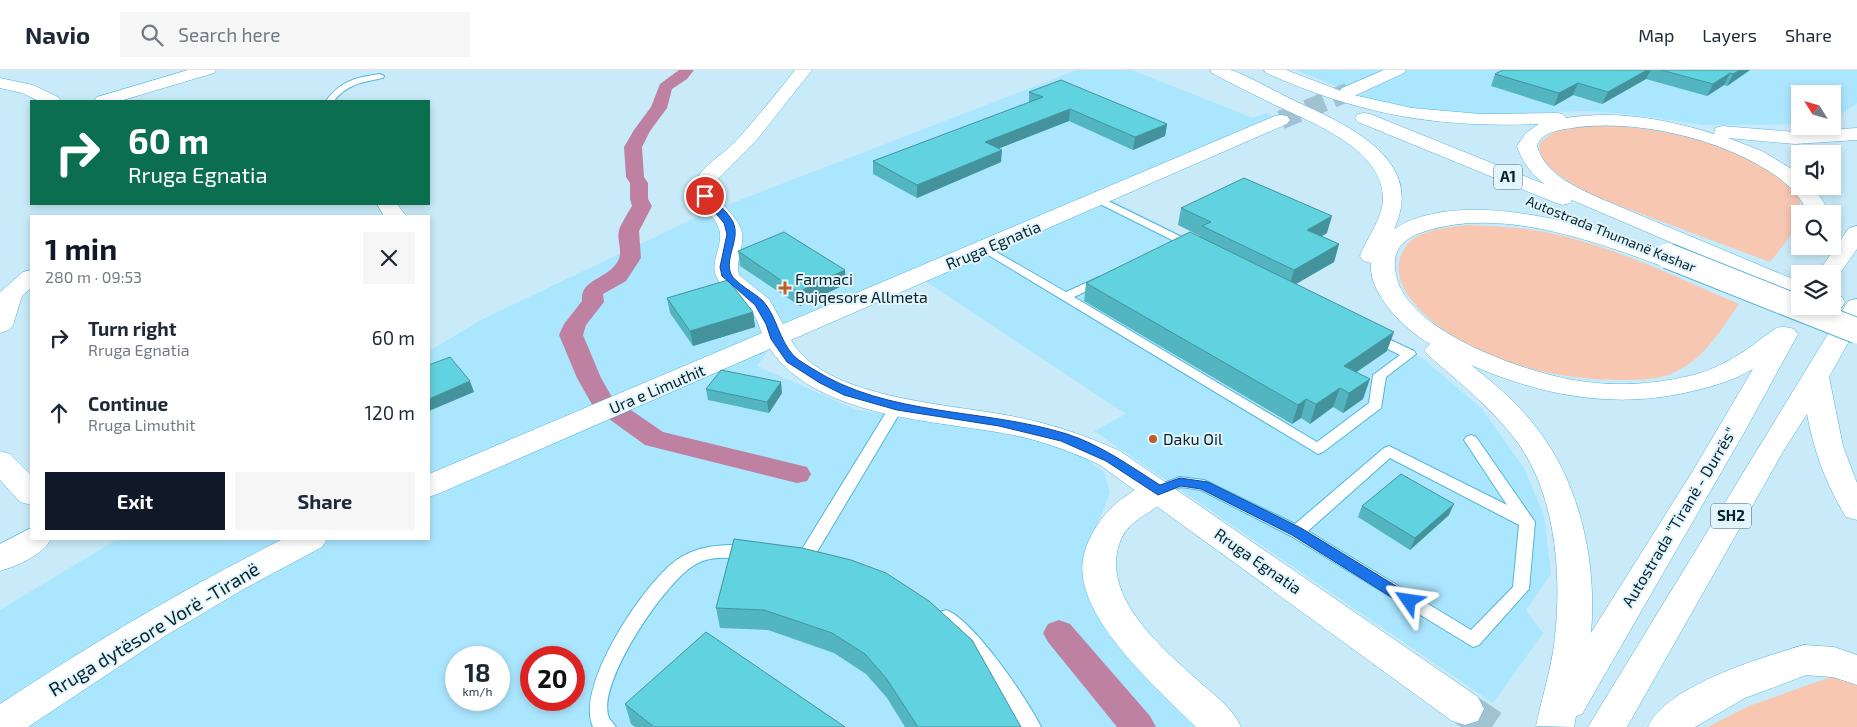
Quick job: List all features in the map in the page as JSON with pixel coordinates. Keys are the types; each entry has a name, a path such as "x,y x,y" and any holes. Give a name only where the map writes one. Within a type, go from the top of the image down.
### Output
{"main road":[{"path":"106,100 208,70"},
{"path":"776,339 771,324 759,303 727,276 725,267 731,234 728,223 705,196 703,188 708,176 751,134 804,70"},
{"path":"1218,70 1326,123 1356,142 1380,164 1392,184 1393,197 1392,208 1371,256 1372,279 1379,292 1401,319 1479,384 1511,416 1531,440 1547,469 1559,497 1569,540 1575,590 1571,651 1555,727"},
{"name":"Autostrada Thumanë Kashar","path":"1231,70 1422,157 1791,294"},
{"name":"Autostrada Thumanë Kashar","path":"1259,70 1310,94 1676,250"},
{"path":"1272,70 1347,100 1396,112 1428,117 1489,122 1594,117 1636,120 1772,137 1816,138 1857,134"},
{"path":"1348,92 1398,70"},
{"path":"0,83 27,89 50,100"},
{"name":"Rruga Egnatia","path":"1281,120 776,339 791,359 824,381 848,392 897,406 999,422 1064,438 1110,458 1158,490 1465,709"},
{"path":"1676,250 1552,179 1533,162 1528,153 1529,139 1542,130 1565,123 1600,120 1644,124 1702,136 1742,150 1776,166 1791,178"},
{"path":"1676,250 1616,243 1548,225 1511,219 1468,217 1432,222 1414,227 1399,235 1389,246 1383,258 1383,273 1388,289 1398,304 1413,319 1460,350 1536,381 1581,390 1624,392 1659,390 1719,375 1746,361 1784,334"},
{"path":"1834,265 1857,232"},
{"path":"0,325 11,293 30,278"},
{"name":"SH2","path":"1607,727 1771,448 1816,378 1857,306"},
{"path":"1841,308 1857,311"},
{"name":"Autostrada \"Tiranë - Durrës\"","path":"1555,727 1605,639 1732,431 1784,334 1798,315"},
{"path":"1831,315 1857,331"},
{"name":"Ura e Limuthit","path":"430,486 538,438 776,339"},
{"path":"1816,378 1825,440 1836,471 1857,508"},
{"path":"0,460 30,493"},
{"path":"1158,490 1137,504 1108,535 1099,562 1101,584 1122,624 1170,677 1222,727"},
{"path":"0,559 33,540"},
{"name":"Rruga dytësore Vorë -Tiranë","path":"0,725 158,622 258,566 309,540"},
{"path":"1667,727 1676,718 1744,681 1804,660 1857,651"},
{"path":"1804,660 1834,662 1857,670"}],"lane":[{"path":"331,100 341,87 348,83 380,76"},
{"path":"1098,199 1207,253"},
{"path":"1163,249 1181,240"},
{"path":"984,248 1318,448 1376,405 1380,375 1409,354 1365,332"},
{"path":"1065,297 1110,275"},
{"path":"804,558 897,406"},
{"path":"1158,490 1180,482 1204,485 1297,532 1473,640 1521,590 1527,522 1471,440"},
{"path":"1297,532 1389,451 1527,522"},
{"path":"606,727 600,721 600,698 609,667 652,596 681,564 699,555 727,550 765,554"},
{"path":"785,556 822,562"},
{"path":"933,607 967,635 1001,681 1031,727"}],"shaded area":[{"path":"1077,70 1132,70 1253,118 1266,113 1281,120 1104,196 1422,358 1481,408 1524,468 1544,515 1551,574 1526,610 1543,633 1493,703 1094,431 1126,414 919,277 776,339 757,366 857,410 1011,432 1071,448 1104,472 1110,493 1089,545 1205,727 0,727 0,610 116,540 430,540 430,350 483,319 701,215"},
{"path":"1296,70 1857,70 1857,103 1841,115 1841,85 1791,85 1791,124 1702,125 1628,114 1587,111 1460,115 1386,105"},
{"path":"1600,125 1648,129 1695,139 1740,155 1781,179 1791,187 1791,195 1798,195 1800,205 1791,205 1791,234 1770,262 1599,198 1572,184 1552,170 1541,157 1539,145 1545,139 1558,131 1574,127"},
{"path":"1468,225 1533,230 1586,242 1664,271 1739,304 1701,354 1668,375 1648,379 1604,380 1558,375 1535,370 1491,355 1450,334 1420,310 1404,288 1400,277 1399,265 1402,253 1414,238 1438,229"},
{"path":"1836,675 1857,680 1857,727 1708,727 1749,706"}],"building":[{"path":"1503,70 1647,70 1608,92 1578,83 1559,93 1495,74"},
{"path":"1661,70 1740,70 1733,74 1730,73 1713,84"},
{"path":"1061,80 1167,124 1135,137 1070,109 985,142 1002,150 917,185 873,161 1043,97 1029,92"},
{"path":"1244,178 1332,216 1307,230 1339,244 1294,270 1202,226 1211,222 1181,208"},
{"path":"784,232 845,270 798,292 738,251"},
{"path":"1190,232 1394,332 1344,366 1370,379 1349,393 1340,388 1316,404 1306,399 1298,405 1086,283"},
{"path":"728,280 753,312 690,331 667,298"},
{"path":"450,357 470,381 430,399 430,365"},
{"path":"721,370 781,382 767,402 706,389"},
{"path":"1401,474 1454,504 1415,538 1362,506"},
{"path":"734,539 802,548 851,560 886,573 929,601 972,640 1021,727 918,727 886,678 865,654 832,633 764,610 716,608"},
{"path":"706,632 845,727 654,727 625,704"}],"waterway":[{"path":"687,70 682,76 665,87 659,108 642,130 633,147 635,177 639,183 639,199 642,206 629,231 631,258 618,276 592,292 593,302 575,324 571,335 589,378 603,402 654,439 797,474"},
{"path":"1059,633 1138,727"}],"tunnel":[{"path":"1281,120 1348,92"},
{"path":"1465,709 1492,727"}],"place":[{"name":"Farmaci Bujqesore Allmeta","path":"785,288"},
{"name":"Daku Oil","path":"1153,439"}],"route":[{"path":"705,196 720,210 728,223 731,234 729,254 725,267 727,276 759,303 771,324 776,339 791,359 824,381 848,392 897,406 999,422 1064,438 1110,458 1158,490 1180,482 1204,485 1297,532 1409,601"}]}
